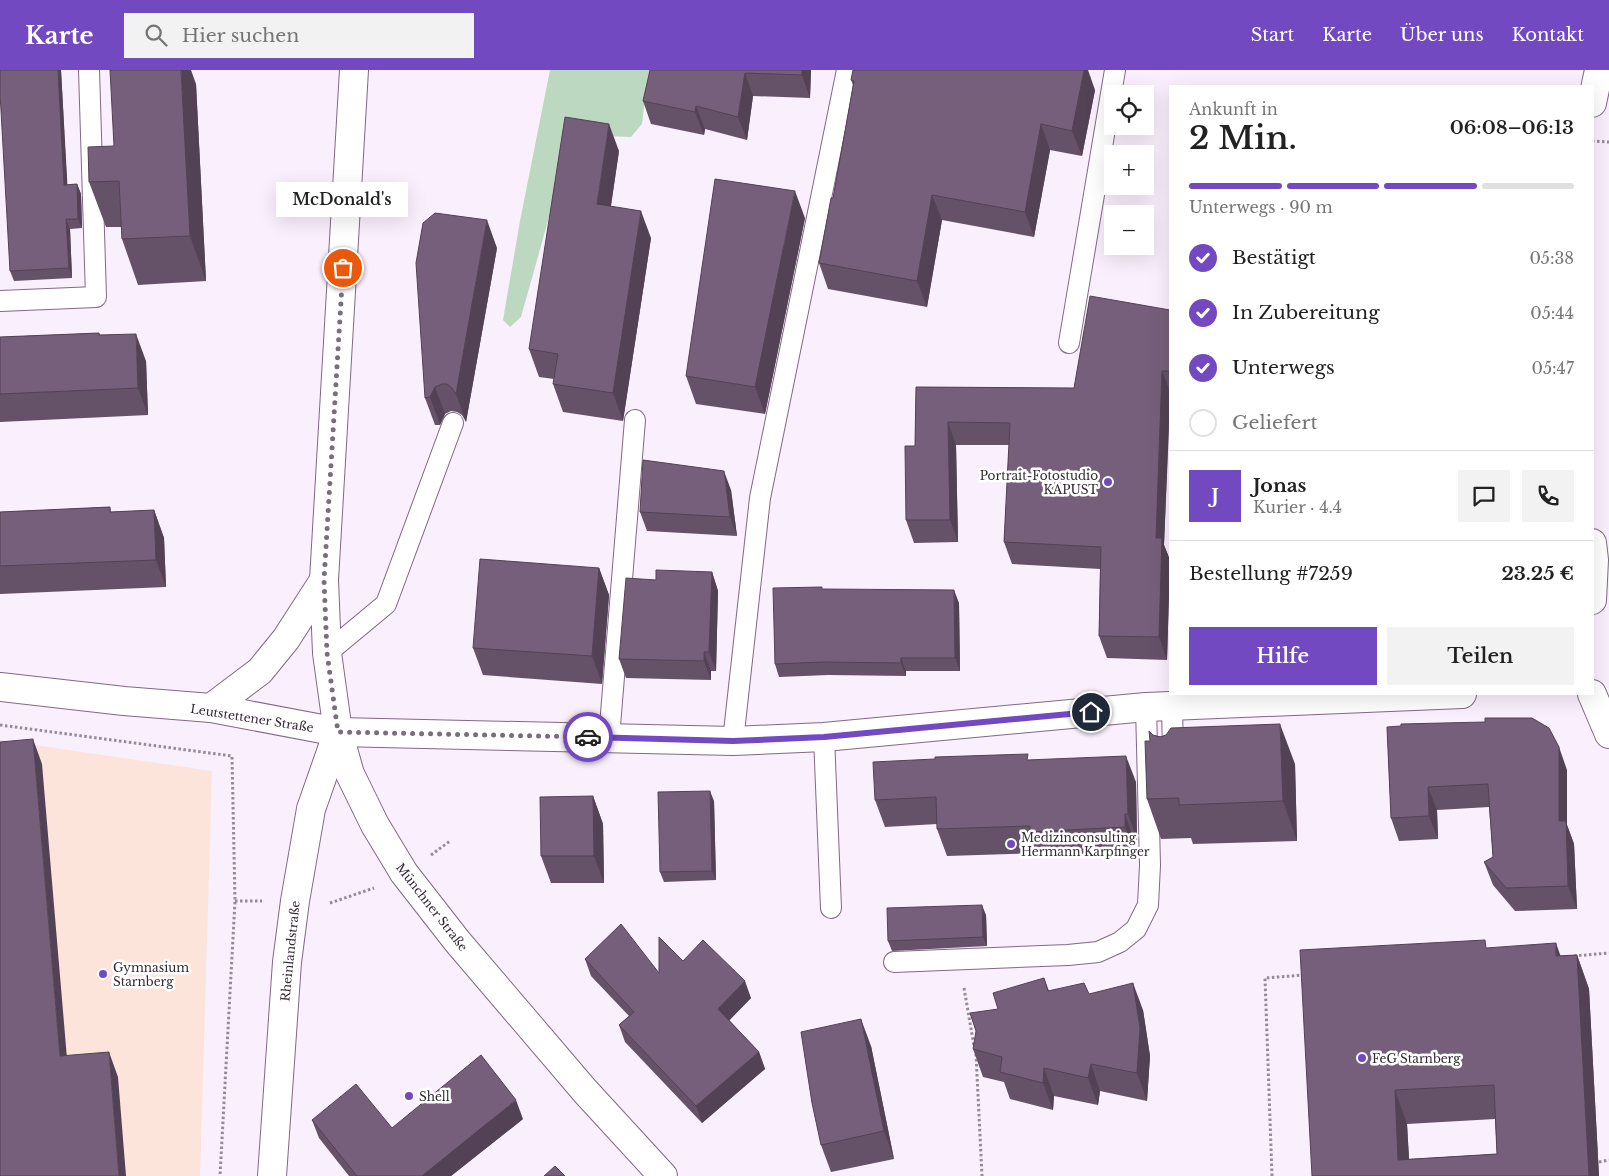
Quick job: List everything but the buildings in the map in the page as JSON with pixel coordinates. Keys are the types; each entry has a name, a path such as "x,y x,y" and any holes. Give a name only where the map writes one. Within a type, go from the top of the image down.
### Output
{"street":[{"name":"Münchner Straße","path":"354,70 324,580 327,653 338,732 350,774 375,825 404,874 457,941 579,1083 663,1176"},
{"path":"1594,94 1599,70"},
{"path":"1594,585 1598,554"},
{"path":"211,708 260,671 286,639 324,580"},
{"name":"Leutstettener Straße","path":"0,687 124,702 211,708 338,732 733,741 824,737 1159,707 1439,695"},
{"path":"1592,695 1609,734"},
{"name":"Rheinlandstraße","path":"272,1176 287,962 295,901 310,809 338,732"}],"lane":[{"path":"0,301 96,297 89,70"},
{"path":"733,741 760,498 847,70"},
{"path":"1069,343 1115,70"},
{"path":"609,738 635,420"},
{"path":"327,653 386,604 453,423"},
{"path":"1159,707 1174,765"},
{"path":"894,962 1068,955 1098,952 1120,942 1136,929 1148,905 1159,707"},
{"path":"824,737 831,908"}],"path":[{"path":"1594,141 1609,142"},
{"path":"0,725 232,756 235,900 220,1176"},
{"path":"235,900 295,901 320,906 371,889 404,874 450,841"},
{"path":"1570,956 1609,953"},
{"path":"960,959 976,1054 982,1176"},
{"path":"1272,1176 1265,978 1304,975"},
{"path":"1599,1162 1609,1160"}],"shaded area":[{"name":"Gymnasium Starnberg","path":"0,740 212,771 200,1176 0,1176"}],"green space":[{"path":"550,70 650,70 642,124 631,137 579,135 560,178 521,317 510,327 503,320 520,221"}],"way so far":[{"path":"343,268 324,580 327,653 338,732 588,737"}],"place":[{"name":"McDonald's","path":"343,268"},
{"name":"Portrait-Fotostudio KAPUST","path":"1108,482"},
{"name":"Medizinconsulting Hermann Karpfinger","path":"1011,844"},
{"name":"Gymnasium Starnberg","path":"103,974"},
{"name":"FeG Starnberg","path":"1362,1058"},
{"name":"Shell","path":"409,1096"}],"route":[{"path":"588,737 733,741 824,737 1091,712"}]}
